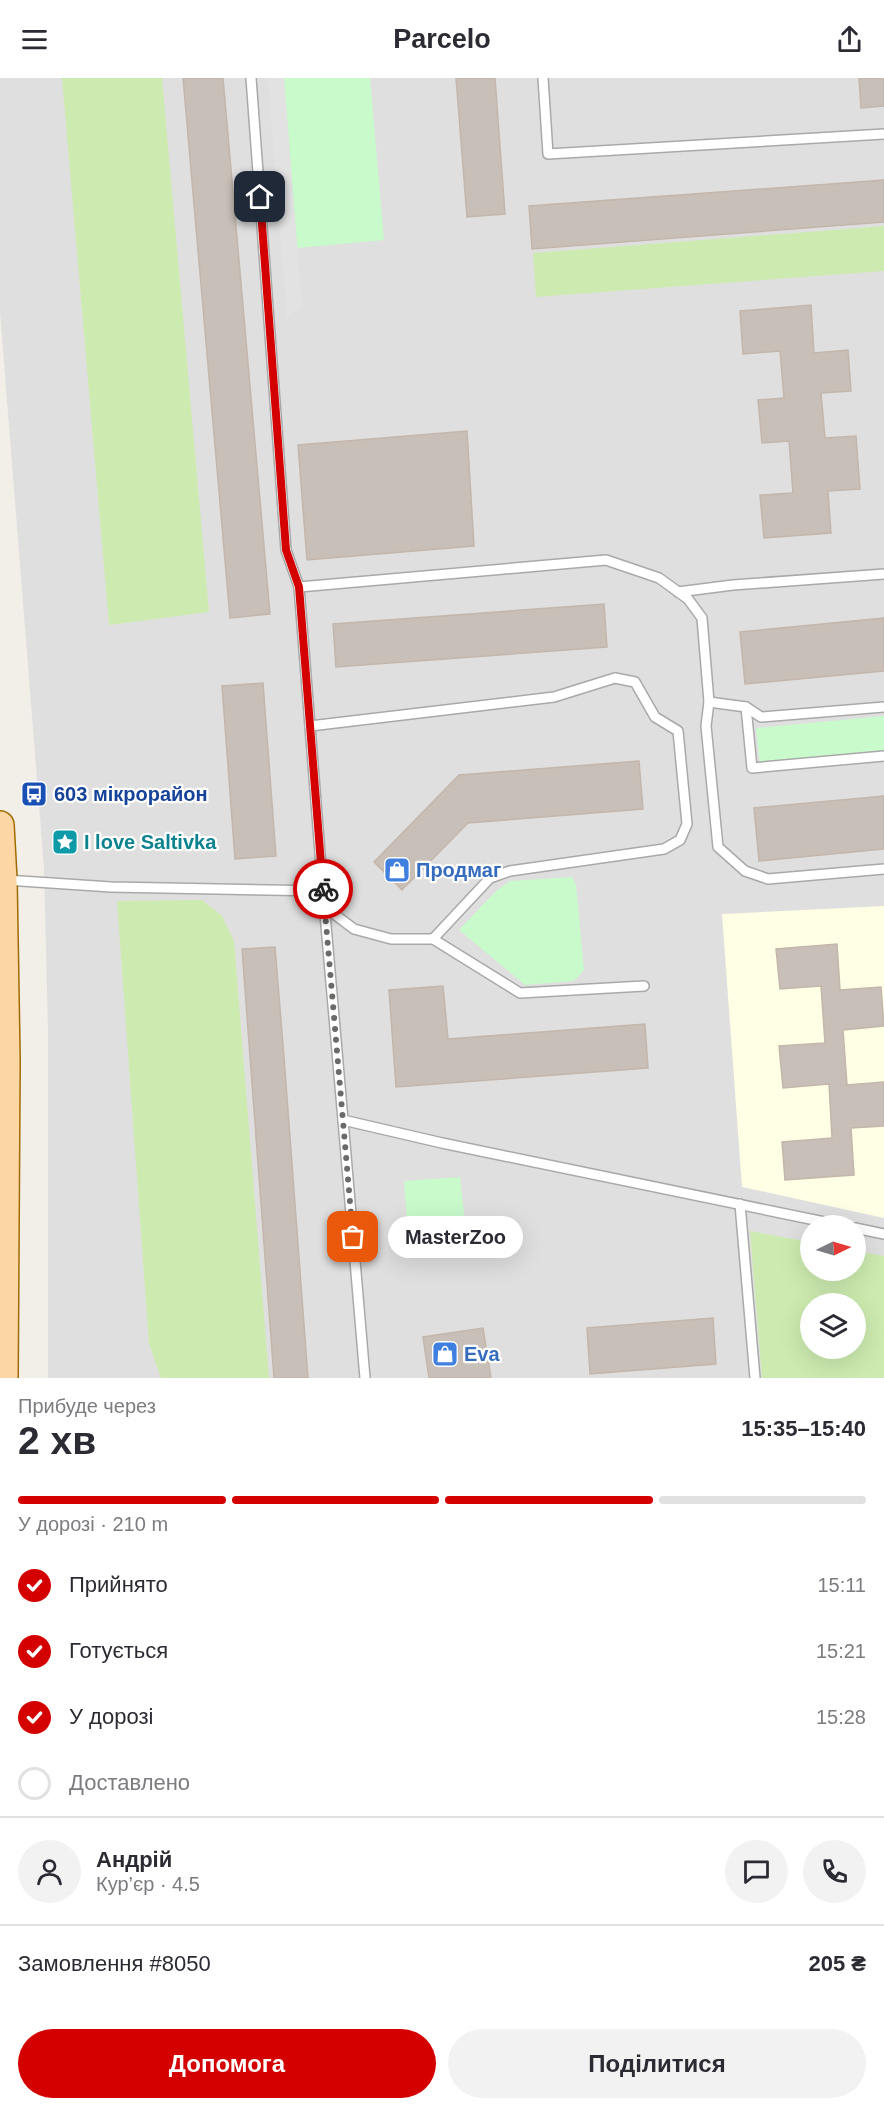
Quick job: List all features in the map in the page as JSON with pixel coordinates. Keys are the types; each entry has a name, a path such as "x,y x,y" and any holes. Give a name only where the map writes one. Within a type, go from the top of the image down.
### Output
{"main road":[{"path":"0,825 6,1060 4,1378"}],"lane":[{"path":"251,78 286,550 299,587 365,1378"},
{"path":"543,78 548,154 884,134"},
{"path":"299,587 606,560 659,578 688,599 702,618 709,702 706,726 718,847 745,871 768,879 884,869"},
{"path":"678,592 733,585 884,574"},
{"path":"310,726 554,697 615,678 635,682 655,717 678,731 687,824 680,840 664,849 510,871 490,878 433,939"},
{"path":"709,702 746,707 761,717 884,707"},
{"path":"746,707 752,768 884,756"},
{"path":"2,880 111,887 323,891"},
{"path":"325,907 354,929 391,939 433,939 520,993 644,986"},
{"path":"343,1120 800,1217"},
{"path":"740,1204 755,1378"},
{"path":"866,1230 884,1234"}],"shaded area":[{"path":"0,78 884,78 884,1378 48,1378 48,1031 44,868 0,312"},
{"path":"268,78 284,78 302,307 287,318"},
{"path":"884,906 884,1218 742,1187 722,914"}],"green space":[{"path":"62,78 162,78 209,612 109,625"},
{"path":"284,78 370,78 384,240 297,248"},
{"path":"884,226 884,271 536,297 533,253"},
{"path":"884,716 884,753 760,765 756,728"},
{"path":"572,877 576,885 584,970 574,981 525,985 459,930 495,892 510,881"},
{"path":"202,900 222,916 234,941 269,1378 161,1378 149,1344 117,901"},
{"path":"460,1177 467,1240 409,1246 404,1181"},
{"path":"750,1231 800,1240 800,1281 866,1281 866,1253 884,1256 884,1378 762,1378"}],"building":[{"path":"183,78 223,78 270,614 230,618"},
{"path":"456,78 495,78 505,214 467,217"},
{"path":"859,78 884,78 884,106 861,108"},
{"path":"884,180 884,222 532,249 529,206"},
{"path":"811,305 814,353 848,350 851,391 821,393 825,438 856,436 860,489 828,491 831,533 764,538 760,495 793,493 789,441 762,443 758,400 784,398 780,351 743,354 740,311"},
{"path":"467,431 474,546 307,560 298,445"},
{"path":"604,604 607,647 336,667 333,624"},
{"path":"884,618 884,671 745,684 740,632"},
{"path":"263,683 276,856 235,859 222,686"},
{"path":"639,761 643,809 468,823 402,890 374,862 459,775"},
{"path":"884,796 884,849 759,861 754,808"},
{"path":"837,944 840,990 881,987 884,1026 843,1030 847,1085 884,1082 884,1126 851,1128 854,1175 785,1180 782,1142 832,1138 829,1084 783,1088 779,1046 825,1043 821,986 780,989 776,949"},
{"path":"275,947 308,1378 274,1378 242,949"},
{"path":"443,986 448,1039 645,1024 648,1068 396,1087 389,990"},
{"path":"713,1318 716,1364 590,1374 587,1328"},
{"path":"483,1328 491,1378 429,1378 423,1337"}],"way so far":[{"path":"323,889 353,1237"}],"place":[{"name":"603 мікрорайон","path":"34,794"},
{"name":"I love Saltivka","path":"65,842"},
{"name":"Продмаг","path":"397,870"},
{"name":"MasterZoo","path":"353,1237"},
{"name":"Eva","path":"445,1354"}],"route":[{"path":"260,197 286,550 299,587 323,889"}]}
